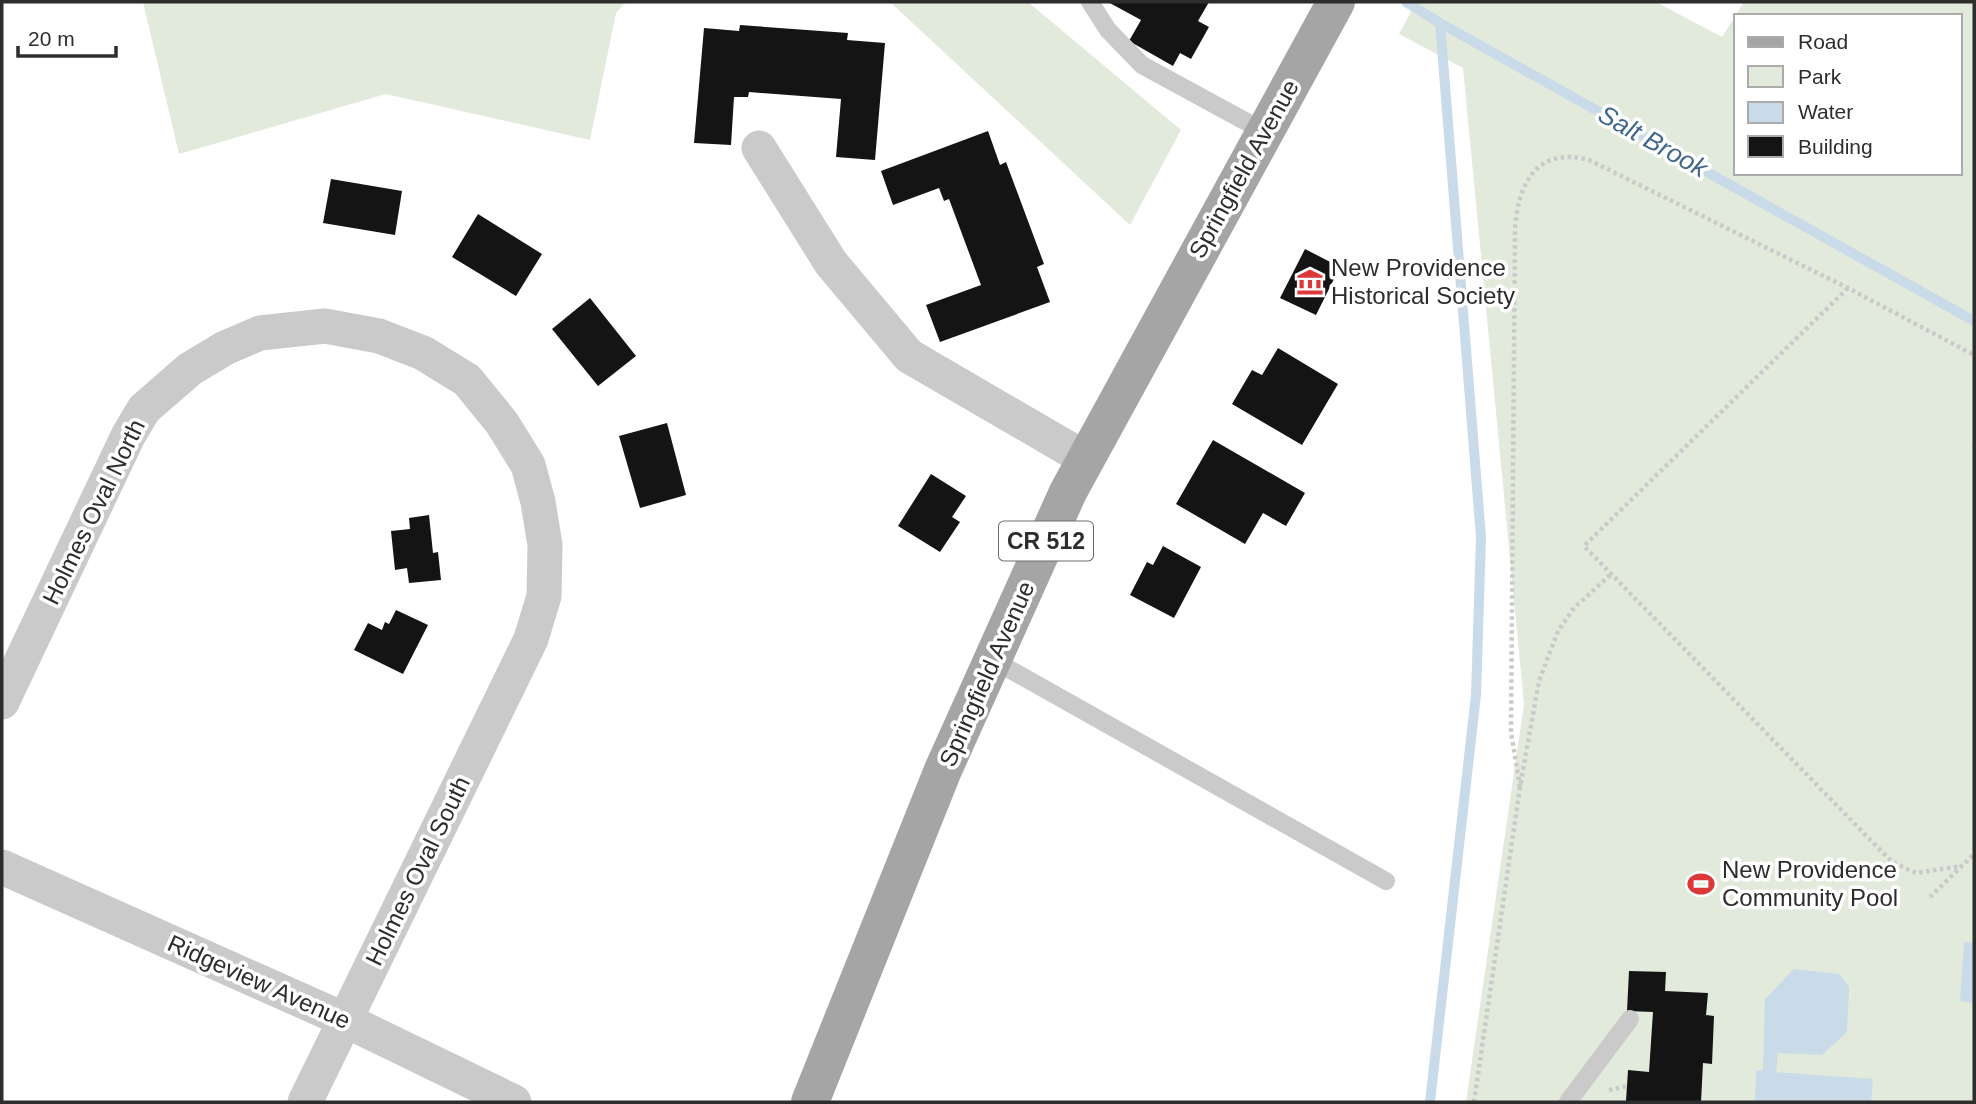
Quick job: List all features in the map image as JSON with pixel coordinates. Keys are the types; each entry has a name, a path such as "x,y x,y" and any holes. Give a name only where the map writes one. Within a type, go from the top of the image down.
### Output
{"main road":[{"name":"Springfield Avenue","path":"810,1102 943,770 1068,492 1335,4"}],"street":[{"path":"759,148 831,263 909,356 1086,459"},
{"name":"Holmes Oval North","path":"2,702 128,436 144,409 190,369 225,348 260,333 325,326 379,336 423,353 467,380 502,423 524,456 538,502 545,545 544,596 531,639"},
{"name":"Holmes Oval South","path":"305,1102 531,639"},
{"name":"Ridgeview Avenue","path":"2,867 345,1020 513,1102"}],"lane":[{"path":"1090,2 1108,30 1142,65 1265,132"},
{"path":"993,660 1207,783 1386,881"},
{"path":"1568,1102 1630,1019"}],"path":[{"path":"1520,787 1511,732 1515,229 1516,207 1522,188 1531,173 1548,161 1563,156 1589,160 1848,288 1974,355"},
{"path":"1848,288 1584,546 1892,862 1916,873 1962,866"},
{"path":"1474,1102 1520,787 1539,681 1558,631 1573,608 1611,573"},
{"path":"1930,897 1974,854"}],"green space":[{"path":"143,2 626,2 616,13 590,140 386,94 179,154"},
{"path":"890,2 1028,2 1181,130 1130,225"},
{"path":"1416,2 1656,2 1722,37 1734,18 1734,175 1962,175 1962,14 1736,14 1744,2 1974,2 1974,1102 1466,1102 1524,704 1463,68 1399,34"}],"water":[{"path":"1964,942 1974,943 1974,1003 1960,1001"},
{"path":"1794,969 1839,974 1849,987 1847,1032 1822,1055 1778,1053 1776,1072 1873,1079 1871,1102 1755,1102 1756,1071 1763,1070 1765,999"}],"building":[{"path":"1108,2 1209,2 1198,21 1209,27 1191,59 1180,53 1173,66 1129,41 1141,20"},
{"path":"740,25 848,33 847,40 885,43 875,160 836,157 841,99 749,92 748,97 734,97 731,145 694,143 704,28 739,31"},
{"path":"988,131 1000,165 1006,162 1044,264 1037,267 1050,302 940,342 926,305 981,285 949,199 944,201 939,188 893,205 881,171"},
{"path":"331,179 402,191 395,235 323,223"},
{"path":"478,214 542,254 516,296 452,257"},
{"name":"New Providence Historical Society","path":"1305,249 1340,267 1316,315 1280,298"},
{"path":"590,298 636,356 598,386 552,329"},
{"path":"1278,348 1338,384 1302,445 1232,404 1252,370 1262,375"},
{"path":"667,423 686,495 640,508 619,436"},
{"path":"1213,440 1305,493 1286,526 1263,513 1245,544 1176,504"},
{"path":"931,474 966,496 952,517 960,522 940,552 898,526"},
{"path":"429,515 433,553 438,552 441,580 409,583 407,568 395,570 391,531 410,529 409,518"},
{"path":"1163,546 1201,567 1174,618 1130,595 1147,562 1153,565"},
{"path":"396,610 428,625 403,674 354,650 368,623 382,630 385,622 389,624"},
{"path":"1629,971 1666,972 1665,991 1708,993 1706,1015 1714,1016 1712,1064 1703,1063 1701,1102 1626,1101 1628,1070 1649,1072 1653,1012 1627,1011"}],"waterway":[{"name":"Salt Brook","path":"1406,2 1974,321"},
{"path":"1430,1102 1476,695 1481,537 1440,23"}],"place":[{"name":"New Providence Historical Society","path":"1310,282"},
{"name":"New Providence Community Pool","path":"1701,884"}]}
